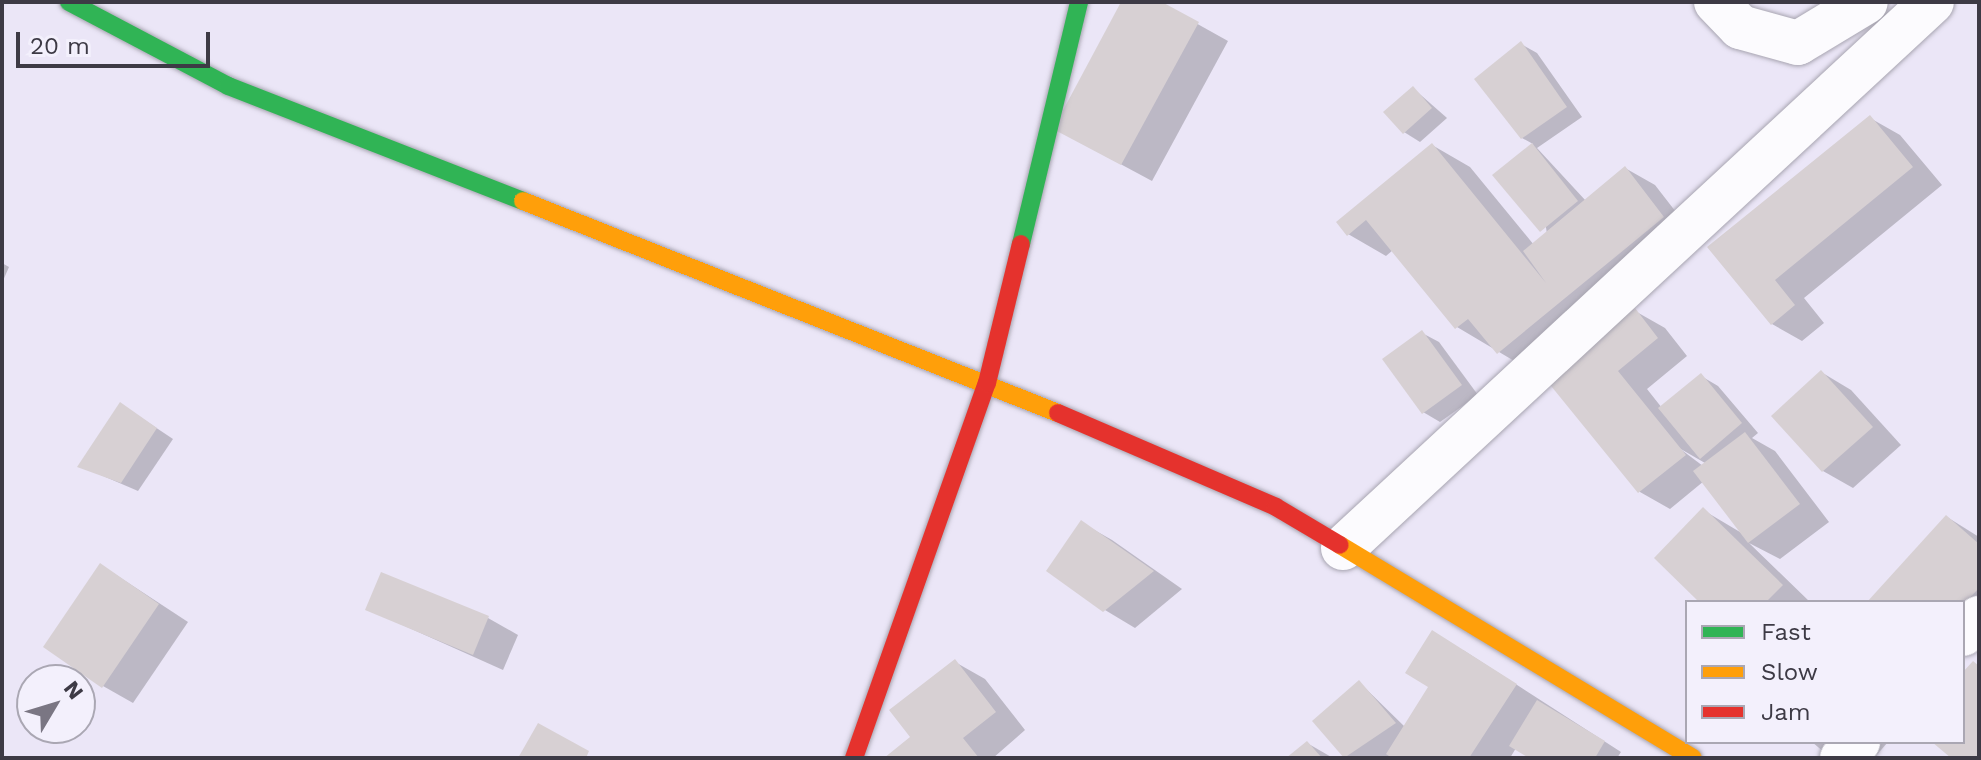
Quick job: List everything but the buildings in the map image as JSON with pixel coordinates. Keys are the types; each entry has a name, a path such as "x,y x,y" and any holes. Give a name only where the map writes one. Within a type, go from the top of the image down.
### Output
{"street":[{"path":"69,2 228,86 987,383 1276,507 1693,758"},
{"path":"854,758 987,383 1079,2"},
{"path":"1716,2 1740,27 1798,43 1866,2"},
{"path":"1343,548 1932,2"}],"traffic: fast":[{"path":"69,2 228,86 523,201"},
{"path":"1021,244 1079,2"}],"traffic: slow":[{"path":"523,201 1058,413"},
{"path":"1340,545 1693,758"}],"traffic: jam":[{"path":"854,758 987,383 1021,244"},
{"path":"1058,413 1276,507 1340,545"}]}
